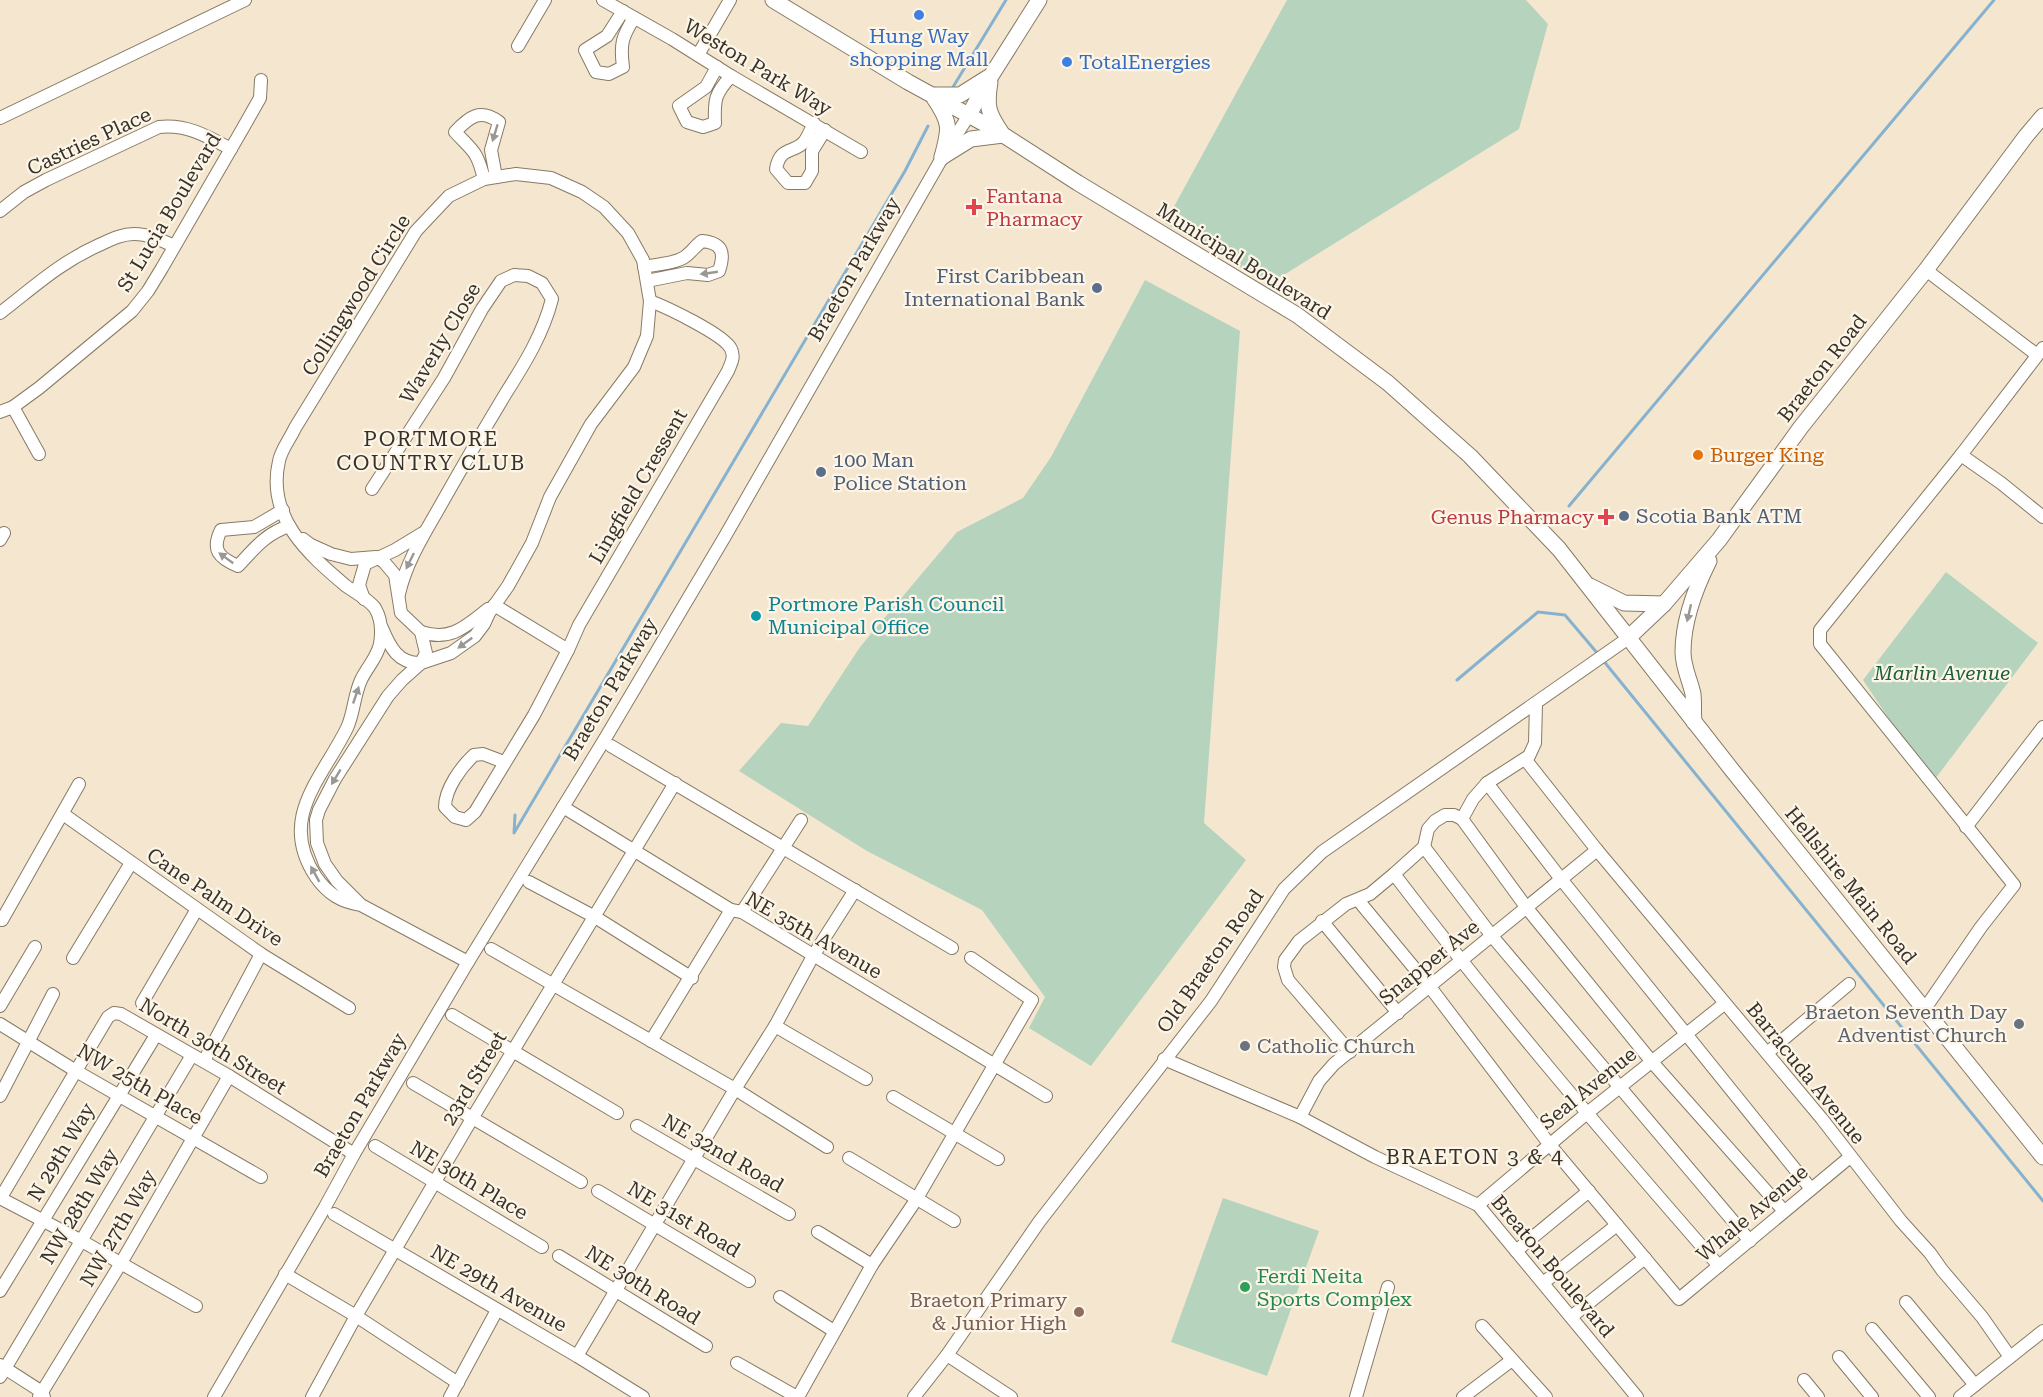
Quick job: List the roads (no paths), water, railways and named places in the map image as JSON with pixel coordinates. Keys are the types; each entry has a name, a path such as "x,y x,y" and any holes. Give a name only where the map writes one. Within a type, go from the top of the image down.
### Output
{"main road":[{"name":"Municipal Boulevard","path":"773,0 1003,135 1078,183 1248,284 1298,315 1350,354 1388,383 1470,456 1559,549 1590,586 1622,643"},
{"name":"Braeton Parkway","path":"969,115 1039,0"},
{"path":"932,95 960,95 991,76"},
{"path":"942,157 971,139 1003,135 988,111 987,99 991,76"},
{"path":"932,95 948,122 949,134 942,157"},
{"name":"Braeton Road","path":"1622,643 1664,604 1719,540 1801,427 1926,270 2043,116"},
{"path":"1694,722 1693,694 1683,652 1687,624 1697,585 1719,540"},
{"path":"1590,586 1624,603 1664,604"},
{"name":"Hellshire Main Road","path":"1622,643 1694,722 2043,1157"}],"street":[{"path":"0,118 245,0"},
{"path":"518,46 545,0"},
{"name":"Weston Park Way","path":"603,0 861,152"},
{"path":"698,55 730,0"},
{"path":"623,11 607,36 585,50 596,72 609,74 623,67 621,51 623,35 634,18"},
{"path":"717,67 706,87 679,106 687,122 703,127 715,123 714,102 721,87 731,76"},
{"name":"St Lucia Boulevard","path":"0,412 13,407 112,329 132,311 148,291 260,98 261,80"},
{"path":"478,114 491,116 499,122 491,150 490,178 472,148 455,132 478,114"},
{"name":"Braeton Parkway","path":"214,1397 354,1154 724,538 942,157 969,115"},
{"name":"Castries Place","path":"0,210 45,180 159,127 173,125 187,128 200,132 231,149"},
{"path":"819,127 812,151 812,171 805,183 788,183 776,169 778,159 786,151 803,143 819,127"},
{"name":"Collingwood Circle","path":"516,174 551,178 582,192 604,207 628,232 643,260 650,301 647,336 634,367 591,424 550,497 532,543 508,586 475,636 451,653 421,663 404,662 393,651 374,608 303,547 289,526 276,494 279,460 294,428 416,231 449,196 490,178 516,174"},
{"path":"0,313 74,256 117,237 133,234 146,235 174,246"},
{"path":"644,267 685,257 702,241 710,242 720,248 724,258 719,271 708,275 687,273 646,281"},
{"path":"1924,1010 1981,927 2014,885 1820,644 1820,630 1961,455 2040,352 1926,270"},
{"name":"Waverly Close","path":"372,489 444,378 482,309 501,281 514,275 528,276 542,284 552,299 546,323 427,530 403,576 399,594"},
{"name":"Lingfield Cressent","path":"504,762 483,754 474,755 465,764 445,798 445,807 455,817 466,820 475,812 534,714 579,625 734,359 730,346 716,335 675,311 650,301"},
{"path":"13,407 39,454"},
{"path":"1961,455 2043,517"},
{"path":"283,510 254,527 221,530 217,538 217,551 224,560 237,566 258,543 270,534 289,526"},
{"name":"Collingwood Circle","path":"289,526 311,545 331,554 351,559 376,558"},
{"name":"Waverly Close","path":"376,558 401,547 427,530"},
{"path":"364,599 359,585 361,576 365,564 376,558 384,562 395,575 401,614 421,632 426,653 421,663"},
{"path":"494,605 568,650"},
{"name":"Collingwood Circle","path":"421,632 430,636 446,636 472,622 494,605"},
{"path":"381,627 376,656 363,676 355,695 348,726 306,798 300,826 306,856 321,884 337,899 361,904 468,962"},
{"name":"Old Braeton Road","path":"914,1397 947,1355 1039,1222 1211,1001 1284,890 1322,852 1622,643"},
{"name":"Collingwood Circle","path":"361,904 337,881 325,864 316,834 319,810 335,779 388,696 421,663"},
{"path":"1462,819 1473,799 1487,783 1529,756 1535,743 1536,703"},
{"path":"1966,826 2043,727"},
{"path":"610,746 952,948"},
{"name":"Barracuda Avenue","path":"1526,759 1597,850 1822,1119 1901,1221 1930,1252 2010,1357"},
{"name":"23rd Street","path":"314,1394 394,1249 675,783"},
{"path":"1487,783 1561,879 1811,1189"},
{"path":"2,920 80,784"},
{"name":"NE 35th Avenue","path":"563,807 1046,1096"},
{"name":"Cane Palm Drive","path":"63,814 261,954 349,1008"},
{"path":"1350,1052 1293,988 1285,974 1285,960 1299,941 1322,921 1346,904 1370,894 1424,847 1428,829 1435,821 1445,815 1454,815 1462,819 1526,907 1652,1062 1784,1211"},
{"path":"651,1041 737,911 801,820"},
{"path":"1424,847 1492,936 1750,1241"},
{"name":"Snapper Ave","path":"1300,1118 1319,1081 1334,1064 1597,850"},
{"path":"73,958 131,863"},
{"path":"1394,874 1461,961 1586,1114 1719,1266"},
{"path":"529,882 595,917 692,978"},
{"path":"577,1356 735,1089 775,1026 813,956 855,890"},
{"path":"1359,900 1430,987 1550,1144 1645,1258 1571,1317"},
{"path":"142,1003 197,909"},
{"path":"1322,921 1398,1013"},
{"path":"0,1006 35,947"},
{"path":"491,949 735,1089 827,1147"},
{"path":"204,1061 261,954"},
{"path":"737,1363 797,1397 872,1265 916,1200 995,1066 1032,1000 971,958"},
{"path":"1767,1053 1849,984"},
{"path":"0,1096 54,994"},
{"name":"Seal Avenue","path":"1478,1205 1586,1114 1724,1004"},
{"name":"North 30th Street","path":"0,1198 108,1017 114,1013 121,1014 204,1061 354,1154"},
{"path":"452,1015 617,1113"},
{"name":"NW 25th Place","path":"0,1024 118,1096 261,1177"},
{"path":"775,1026 866,1079"},
{"name":"N 29th Way","path":"0,1291 156,1035"},
{"name":"NW 28th Way","path":"2,1370 192,1055"},
{"name":"Breaton Boulevard","path":"1164,1059 1300,1118 1375,1157 1478,1205 1637,1397"},
{"name":"NW 27th Way","path":"42,1395 229,1077"},
{"path":"413,1083 581,1182"},
{"path":"892,1097 998,1159"},
{"name":"NE 32nd Road","path":"638,1126 789,1214"},
{"name":"NE 30th Place","path":"375,1146 542,1246"},
{"name":"Whale Avenue","path":"1645,1258 1679,1299 1850,1157"},
{"path":"849,1158 954,1221"},
{"name":"NE 31st Road","path":"598,1191 749,1281"},
{"path":"1516,1251 1589,1191"},
{"path":"0,1198 80,1240 196,1306"},
{"name":"NE 29th Avenue","path":"334,1214 643,1397"},
{"path":"1543,1283 1617,1225"},
{"path":"818,1232 872,1265"},
{"name":"NE 30th Road","path":"559,1256 706,1346"},
{"path":"285,1274 356,1316 458,1383"},
{"path":"1356,1397 1388,1287"},
{"path":"780,1297 834,1331"},
{"path":"1906,1302 1975,1385"},
{"path":"450,1397 497,1311"},
{"path":"1482,1326 1546,1397"},
{"path":"1872,1329 1929,1397"},
{"path":"1960,1397 2043,1331"},
{"path":"947,1355 1011,1397"},
{"path":"1839,1357 1872,1397"},
{"path":"1463,1397 1512,1360"},
{"path":"2,1370 42,1395"},
{"path":"1804,1380 1818,1397"},
{"path":"314,1394 328,1397"}],"waterway":[{"path":"953,87 1006,0"},
{"path":"1569,506 1994,0"},
{"path":"515,815 514,833 905,171 928,126"},
{"path":"1457,680 1538,612 1565,615 1598,654"},
{"path":"1602,659 2043,1201"}],"place":[{"name":"Hung Way shopping Mall","path":"919,15"},
{"name":"TotalEnergies","path":"1067,62"},
{"name":"Fantana Pharmacy","path":"974,207"},
{"name":"First Caribbean International Bank","path":"1097,288"},
{"name":"Burger King","path":"1698,455"},
{"name":"100 Man Police Station","path":"821,472"},
{"name":"Scotia Bank ATM","path":"1624,516"},
{"name":"Genus Pharmacy","path":"1606,517"},
{"name":"Portmore Parish Council Municipal Office","path":"756,616"},
{"name":"Braeton Seventh Day Adventist Church","path":"2019,1024"},
{"name":"Catholic Church","path":"1245,1046"},
{"name":"Ferdi Neita Sports Complex","path":"1245,1287"},
{"name":"Braeton Primary & Junior High","path":"1079,1312"}],"district":[{"name":"PORTMORE COUNTRY CLUB","path":"431,451"},
{"name":"BRAETON 3 & 4","path":"1475,1157"}],"park label":[{"name":"Marlin Avenue","path":"1942,673"}]}
